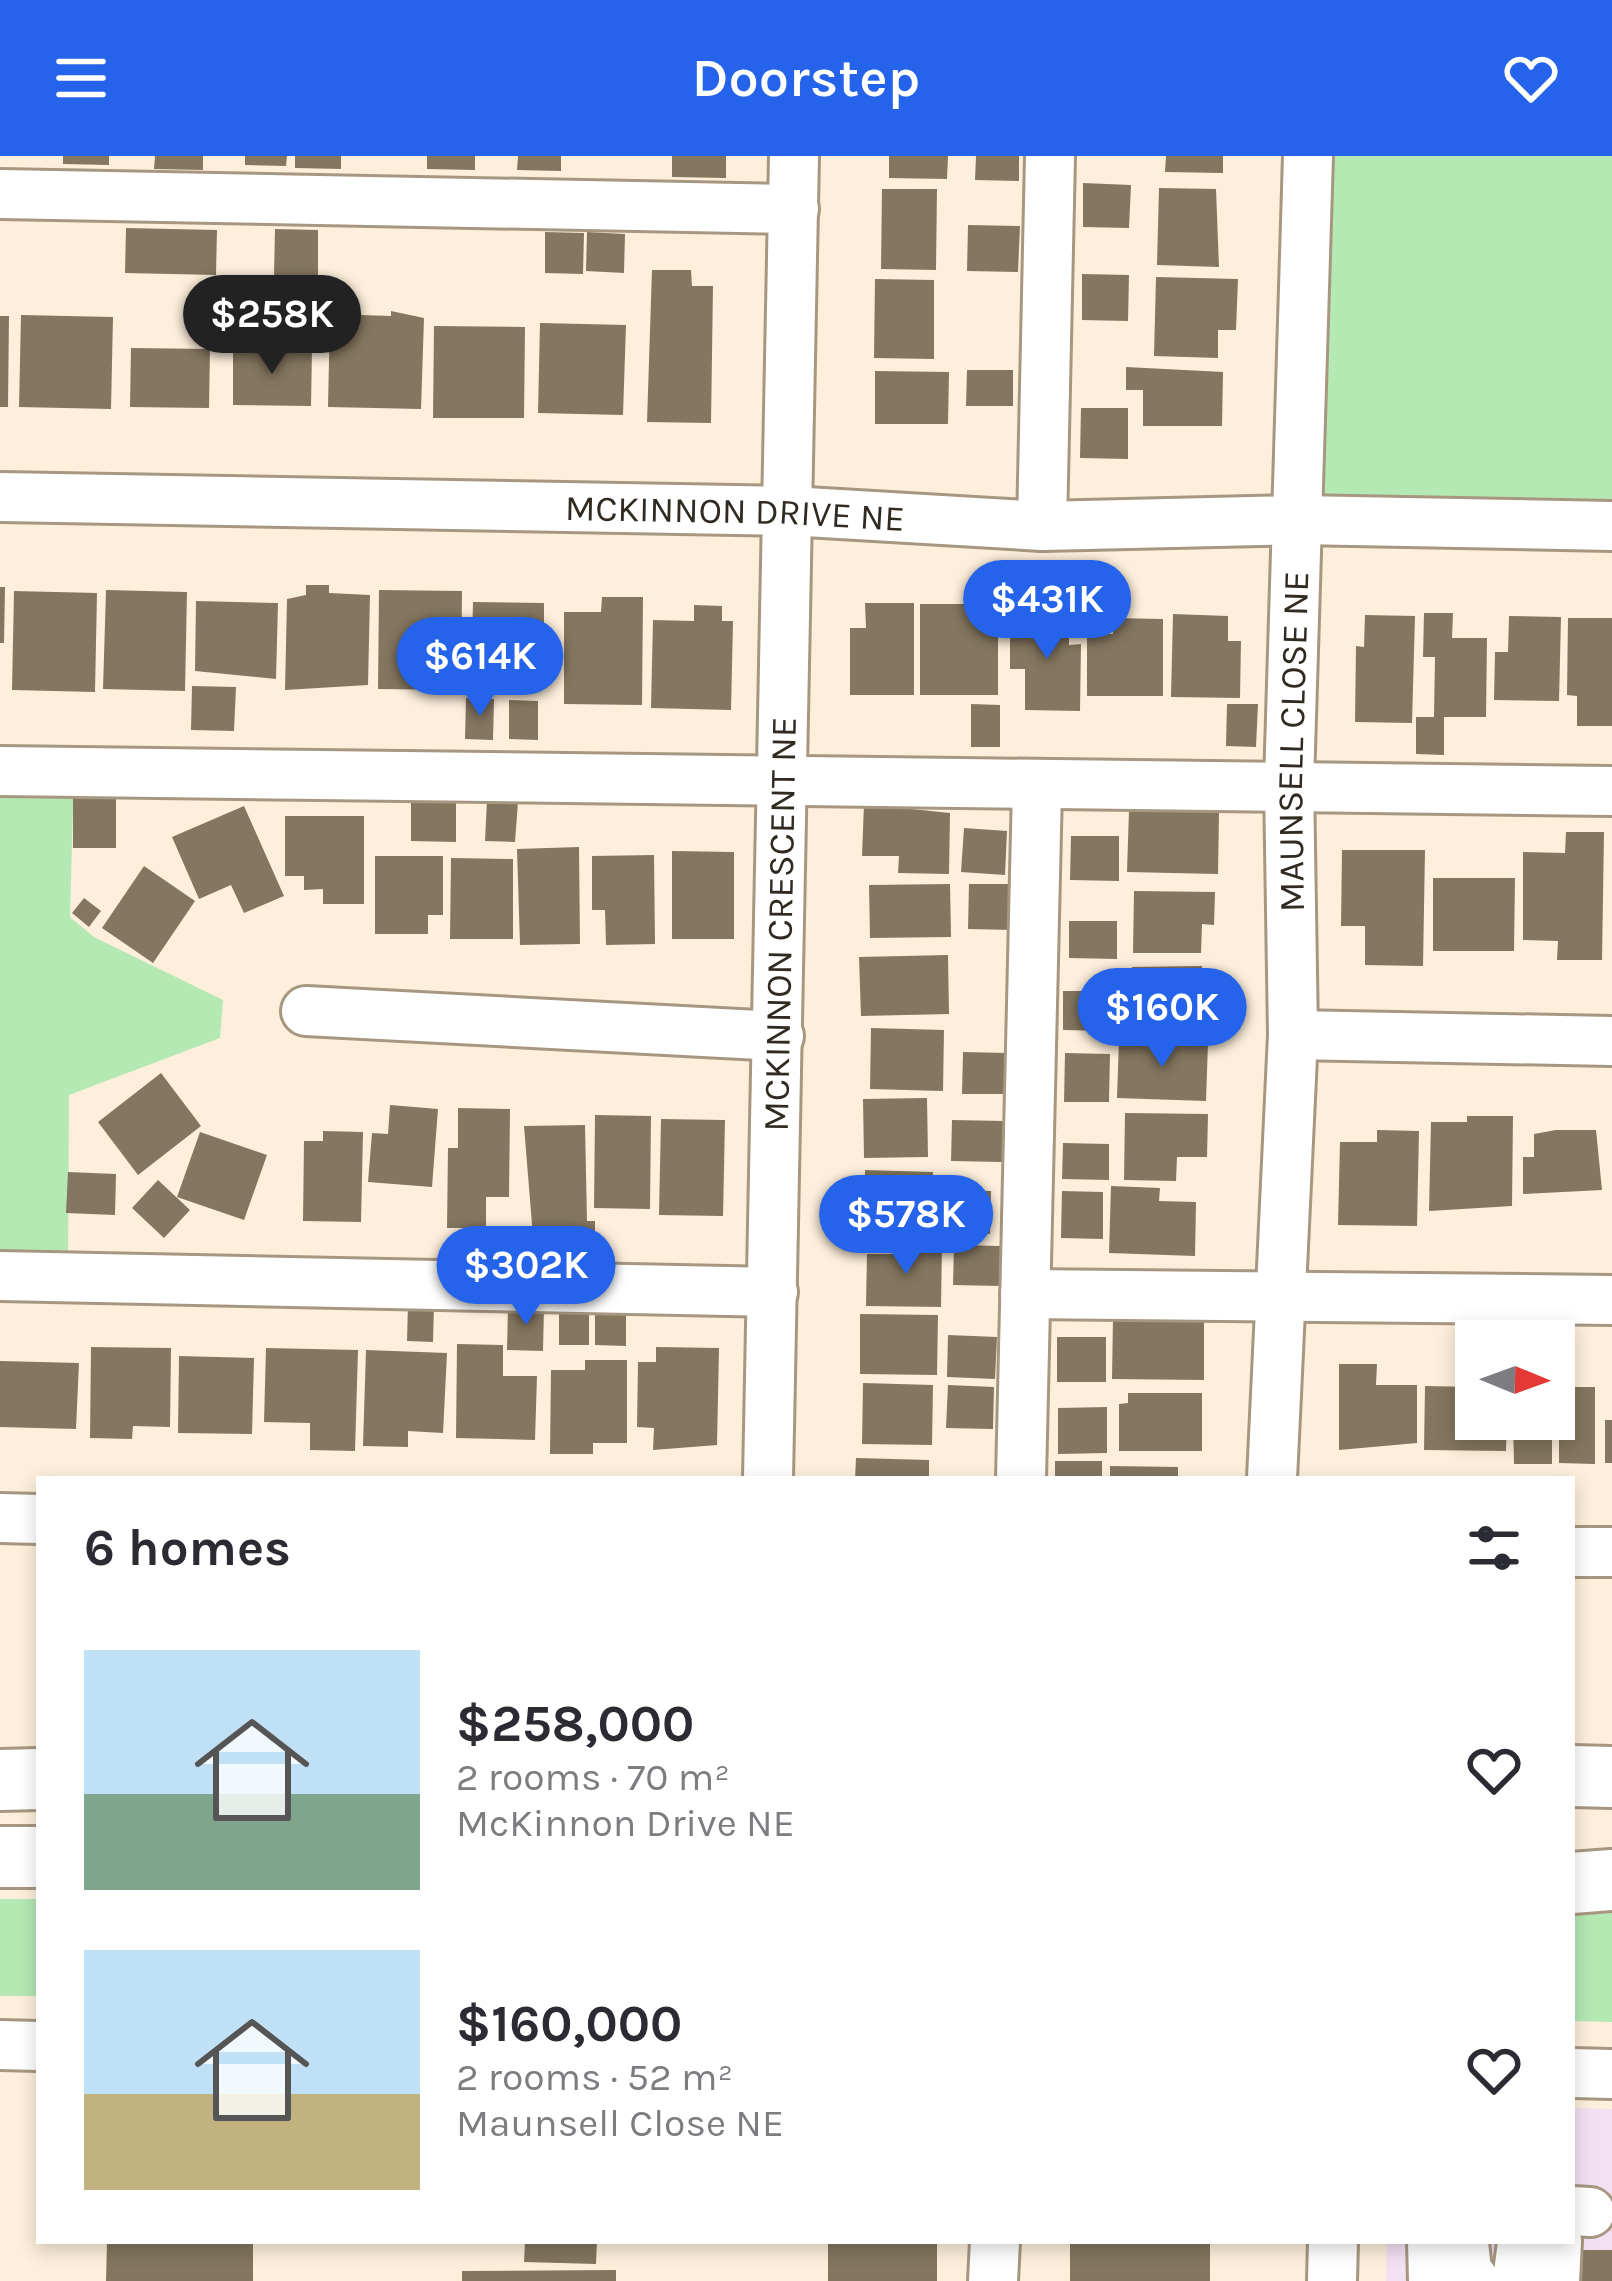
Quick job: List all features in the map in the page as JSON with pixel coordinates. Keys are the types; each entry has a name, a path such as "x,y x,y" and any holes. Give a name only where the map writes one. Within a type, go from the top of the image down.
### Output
{"main road":[{"path":"1575,1776 1612,1777"},
{"path":"0,1780 36,1779"},
{"path":"1575,1854 1612,1854"},
{"path":"0,1857 36,1857"},
{"path":"1575,1883 1612,1880"}],"street":[{"name":"MCKINNON CRESCENT NE","path":"768,1476 794,156"},
{"path":"1042,526 1050,156"},
{"name":"MAUNSELL CLOSE NE","path":"1272,1476 1294,1035 1289,783 1307,156"},
{"path":"0,194 794,209"},
{"name":"MCKINNON DRIVE NE","path":"0,496 789,511 1042,526 1299,520 1612,526"},
{"path":"0,771 1037,788 1289,783 1612,791"},
{"path":"1021,1476 1037,788"},
{"path":"306,1011 779,1036"},
{"path":"1294,1035 1612,1041"},
{"path":"0,1276 773,1292"},
{"path":"1025,1294 1612,1300"},
{"path":"0,1518 36,1519"},
{"path":"1575,1552 1612,1552"},
{"path":"0,2045 36,2046"},
{"path":"1575,2073 1612,2074"},
{"path":"993,2281 995,2244"},
{"path":"1332,2281 1333,2244"},
{"path":"1432,2244 1433,2281"},
{"path":"1464,2244 1467,2270 1475,2281"},
{"path":"1552,2244 1556,2281"}],"shaded area":[{"path":"1575,2108 1612,2109 1612,2281 1386,2281 1387,2244 1575,2244"}],"green space":[{"path":"1308,156 1612,156 1612,526 1299,520"},
{"path":"0,771 74,772 70,917 94,937 223,1000 220,1038 69,1095 68,1277 0,1276"},
{"path":"0,1899 36,1899 36,1996 0,1996"},
{"path":"1575,1908 1612,1909 1612,2022 1575,2021"}],"building":[{"path":"63,156 109,156 109,165 63,164"},
{"path":"155,156 203,156 203,170 154,169"},
{"path":"245,156 287,156 286,166 245,165"},
{"path":"295,156 341,156 341,169 295,168"},
{"path":"427,156 475,156 475,170 427,169"},
{"path":"518,156 561,156 561,171 517,170"},
{"path":"672,156 726,156 726,178 672,177"},
{"path":"889,156 948,156 947,179 889,178"},
{"path":"976,156 1019,156 1019,181 975,180"},
{"path":"1166,156 1223,156 1223,173 1165,172"},
{"path":"1083,183 1131,185 1129,228 1083,227"},
{"path":"1159,188 1216,189 1219,267 1157,265"},
{"path":"882,189 937,189 936,270 881,269"},
{"path":"968,225 1020,226 1018,272 967,271"},
{"path":"126,228 217,230 216,275 125,273"},
{"path":"275,229 318,230 318,276 274,275"},
{"path":"545,232 584,233 583,274 545,273"},
{"path":"587,232 625,234 624,273 586,271"},
{"path":"652,270 691,270 692,286 713,286 711,423 647,422"},
{"path":"1082,274 1129,275 1128,321 1082,320"},
{"path":"1156,277 1238,279 1236,330 1218,330 1218,358 1154,356"},
{"path":"875,279 934,280 934,359 874,358"},
{"path":"391,311 424,318 421,409 328,407 330,314 391,316"},
{"path":"21,315 113,317 111,409 19,407"},
{"path":"0,316 9,316 8,407 0,407"},
{"path":"540,323 626,325 623,415 538,413"},
{"path":"434,326 525,327 524,418 433,418"},
{"path":"314,330 324,330 324,344 314,345"},
{"path":"233,347 312,349 311,406 233,405"},
{"path":"131,348 210,349 209,408 130,407"},
{"path":"1126,367 1223,372 1222,426 1143,426 1143,390 1126,390"},
{"path":"967,370 1013,370 1013,406 966,406"},
{"path":"875,371 949,372 948,424 875,424"},
{"path":"1081,408 1128,408 1128,459 1080,458"},
{"path":"306,585 329,585 329,593 370,595 368,685 285,690 287,599 306,595"},
{"path":"0,587 5,587 4,643 0,643"},
{"path":"106,590 187,592 185,691 103,689"},
{"path":"379,590 462,591 461,690 378,689"},
{"path":"14,591 97,593 95,692 12,690"},
{"path":"602,597 643,597 642,705 564,704 564,612 601,612"},
{"path":"196,601 278,603 276,679 195,671"},
{"path":"473,602 544,603 544,632 552,632 551,678 512,677 512,695 471,689"},
{"path":"865,603 914,603 914,695 850,695 850,628 866,628"},
{"path":"920,604 998,604 998,695 920,695"},
{"path":"694,605 722,606 722,621 733,621 731,710 651,708 653,620 694,621"},
{"path":"1424,613 1453,613 1452,638 1487,638 1486,717 1444,717 1444,755 1416,754 1416,717 1434,717 1435,657 1423,657"},
{"path":"1173,614 1228,616 1228,641 1241,641 1240,698 1171,697"},
{"path":"1010,615 1069,616 1069,645 1081,644 1080,711 1025,710 1025,669 1010,669"},
{"path":"1365,615 1415,616 1412,723 1355,722 1356,646 1364,647"},
{"path":"1509,616 1561,617 1559,701 1494,700 1495,652 1508,652"},
{"path":"1113,618 1163,619 1163,696 1087,696 1087,634 1113,634"},
{"path":"1568,618 1612,618 1612,726 1577,726 1577,696 1567,695"},
{"path":"192,686 236,687 234,731 191,730"},
{"path":"466,698 494,699 493,740 465,739"},
{"path":"509,700 538,701 538,740 509,739"},
{"path":"971,704 1000,705 1000,747 971,747"},
{"path":"1227,704 1258,704 1256,747 1226,746"},
{"path":"73,798 116,798 116,848 73,848"},
{"path":"487,800 518,802 515,842 485,841"},
{"path":"411,801 456,801 456,842 411,841"},
{"path":"864,804 950,813 949,874 898,873 899,856 862,856"},
{"path":"244,806 284,896 244,913 231,885 199,899 172,837"},
{"path":"1129,810 1219,812 1218,874 1127,872"},
{"path":"285,816 364,816 364,904 323,904 323,889 304,890 304,876 285,876"},
{"path":"964,828 1007,831 1005,875 961,872"},
{"path":"1566,832 1604,832 1602,960 1557,960 1558,941 1523,940 1523,852 1565,853"},
{"path":"1071,836 1119,836 1119,881 1070,880"},
{"path":"579,847 580,944 520,945 517,849"},
{"path":"1342,850 1425,850 1423,966 1365,965 1365,926 1341,926"},
{"path":"672,851 734,852 734,939 672,939"},
{"path":"654,855 655,944 606,945 605,910 592,910 592,856"},
{"path":"375,856 443,856 443,915 428,915 428,934 375,934"},
{"path":"451,858 513,859 513,939 450,939"},
{"path":"144,866 195,901 153,963 102,928"},
{"path":"1433,878 1515,878 1514,951 1433,951"},
{"path":"950,884 951,937 870,938 869,885"},
{"path":"969,884 1014,884 1013,930 968,929"},
{"path":"1134,891 1215,892 1214,925 1202,924 1201,953 1133,953"},
{"path":"84,898 101,911 89,927 72,913"},
{"path":"1069,921 1117,921 1117,959 1069,958"},
{"path":"948,955 949,1014 861,1016 859,957"},
{"path":"1202,966 1203,1020 1133,1020 1132,967"},
{"path":"1063,991 1109,991 1109,1031 1063,1030"},
{"path":"871,1028 944,1030 943,1091 870,1089"},
{"path":"1119,1039 1208,1043 1206,1101 1117,1098"},
{"path":"963,1052 1007,1053 1006,1094 962,1094"},
{"path":"1065,1053 1110,1054 1109,1102 1064,1102"},
{"path":"161,1073 201,1126 138,1175 98,1122"},
{"path":"927,1098 928,1157 864,1158 863,1099"},
{"path":"390,1105 438,1109 432,1187 368,1182 372,1133 388,1134"},
{"path":"458,1108 510,1109 509,1197 486,1197 486,1228 447,1228 448,1148 458,1148"},
{"path":"1125,1113 1208,1114 1207,1157 1177,1157 1176,1181 1124,1180"},
{"path":"595,1115 651,1116 650,1209 594,1208"},
{"path":"1467,1116 1513,1116 1512,1206 1429,1211 1431,1122 1467,1122"},
{"path":"661,1119 725,1120 723,1216 659,1215"},
{"path":"952,1120 1004,1121 1002,1162 951,1161"},
{"path":"585,1125 587,1221 595,1221 595,1248 534,1249 524,1126"},
{"path":"1377,1130 1419,1131 1417,1226 1338,1225 1340,1142 1377,1142"},
{"path":"1596,1130 1602,1190 1523,1194 1523,1157 1534,1157 1534,1134"},
{"path":"323,1131 363,1132 361,1222 303,1221 304,1141 323,1141"},
{"path":"200,1132 267,1155 244,1220 177,1197"},
{"path":"1063,1143 1109,1144 1109,1180 1062,1179"},
{"path":"865,1170 933,1172 932,1234 864,1232"},
{"path":"68,1172 116,1174 115,1215 66,1213"},
{"path":"158,1180 190,1210 164,1238 132,1208"},
{"path":"1111,1186 1160,1188 1159,1201 1196,1202 1195,1256 1109,1253"},
{"path":"947,1190 991,1191 990,1234 946,1233"},
{"path":"1062,1191 1103,1192 1103,1239 1061,1238"},
{"path":"897,1242 942,1243 941,1307 866,1306 867,1254 896,1254"},
{"path":"954,1245 1001,1246 1001,1286 953,1285"},
{"path":"408,1303 434,1304 433,1342 407,1341"},
{"path":"559,1305 589,1305 589,1345 559,1345"},
{"path":"508,1306 544,1307 543,1351 507,1350"},
{"path":"595,1308 626,1309 626,1346 595,1345"},
{"path":"860,1314 938,1315 937,1375 860,1374"},
{"path":"1113,1318 1204,1319 1204,1380 1112,1379"},
{"path":"948,1335 997,1337 995,1379 947,1377"},
{"path":"1057,1337 1106,1337 1106,1382 1057,1382"},
{"path":"457,1344 503,1345 503,1376 537,1376 535,1440 456,1438"},
{"path":"91,1347 171,1348 170,1427 133,1426 132,1439 90,1438"},
{"path":"656,1347 719,1348 717,1445 653,1450 654,1428 637,1427 638,1362 656,1362"},
{"path":"266,1348 358,1350 355,1451 310,1450 310,1423 264,1422"},
{"path":"366,1350 447,1353 443,1433 408,1431 408,1447 363,1446"},
{"path":"179,1356 254,1358 252,1434 178,1433"},
{"path":"585,1360 627,1360 627,1443 593,1443 593,1454 550,1454 551,1370 585,1370"},
{"path":"0,1361 79,1363 76,1429 0,1427"},
{"path":"1339,1364 1377,1364 1376,1385 1417,1385 1417,1443 1339,1450"},
{"path":"863,1383 933,1385 932,1445 862,1444"},
{"path":"948,1385 994,1387 993,1429 946,1428"},
{"path":"1425,1386 1455,1387 1455,1440 1506,1440 1506,1451 1424,1450"},
{"path":"1575,1387 1595,1387 1595,1464 1559,1463 1559,1440 1575,1440"},
{"path":"1128,1393 1202,1393 1202,1451 1119,1451 1119,1404 1128,1403"},
{"path":"1107,1407 1107,1453 1058,1454 1058,1408"},
{"path":"1605,1420 1612,1420 1612,1463 1605,1463"},
{"path":"1513,1440 1552,1440 1552,1464 1514,1464"},
{"path":"856,1458 929,1460 929,1476 855,1476"},
{"path":"1055,1461 1102,1461 1102,1476 1055,1476"},
{"path":"1110,1466 1178,1467 1178,1476 1110,1476"},
{"path":"107,2244 253,2244 253,2281 106,2281"},
{"path":"525,2244 597,2244 596,2264 524,2262"},
{"path":"828,2244 937,2244 937,2281 828,2281"},
{"path":"1070,2244 1210,2244 1210,2281 1070,2281"},
{"path":"1573,2250 1612,2250 1612,2281 1573,2281"},
{"path":"616,2270 616,2281 462,2281 462,2271"}]}
